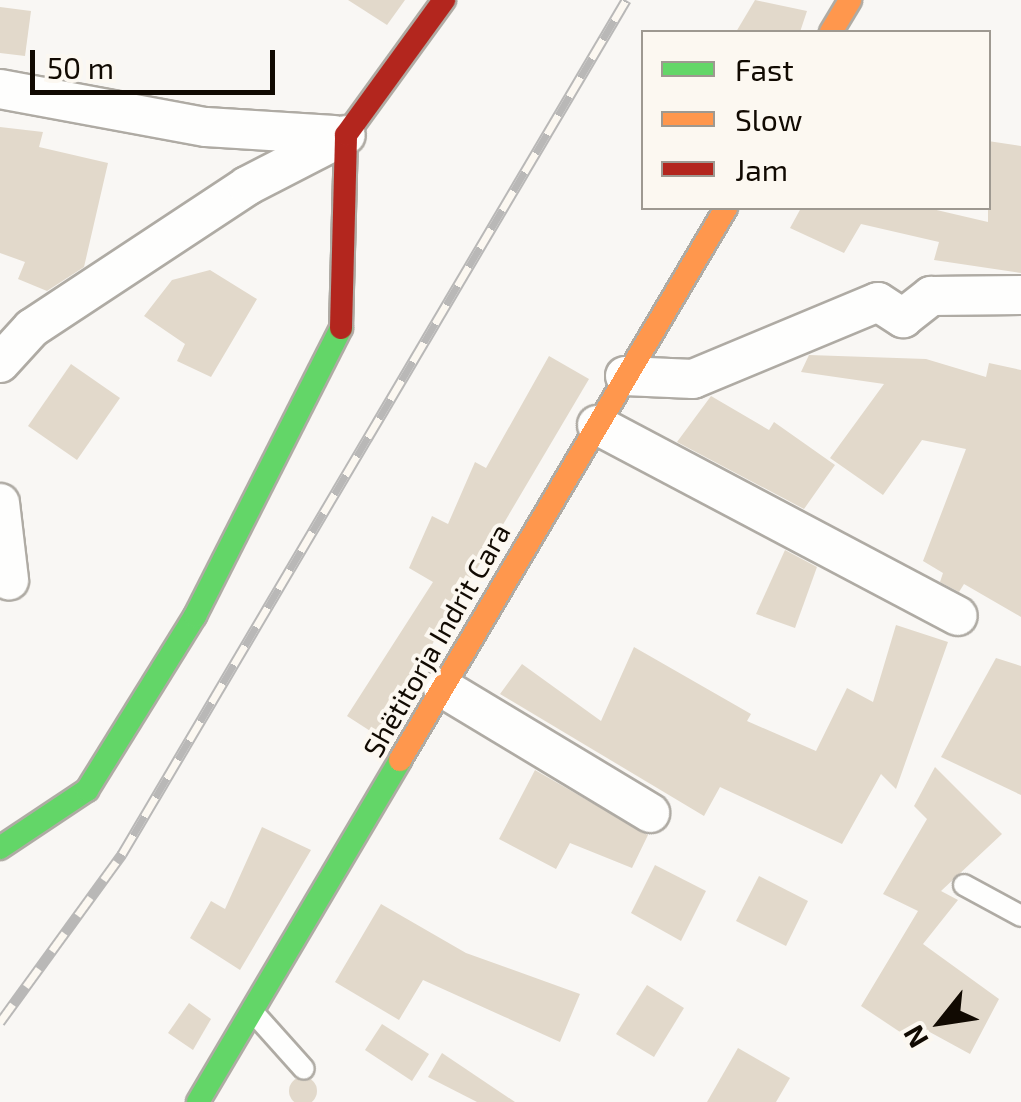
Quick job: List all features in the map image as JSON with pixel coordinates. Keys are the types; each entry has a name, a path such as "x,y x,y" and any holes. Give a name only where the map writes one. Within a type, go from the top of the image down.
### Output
{"main road":[{"path":"0,848 87,790 195,616 346,318 346,135 444,0"},
{"path":"831,30 850,0"},
{"name":"Shëtitorja Indrit Cara","path":"198,1102 725,210"}],"street":[{"path":"0,89 206,127 346,135"},
{"path":"0,363 32,328 247,186 346,135"},
{"path":"625,376 693,379 878,302 903,318 931,296 1021,295"},
{"path":"597,425 957,616"},
{"path":"0,503 9,580"},
{"path":"443,688 650,813"}],"lane":[{"path":"964,885 1021,916"},
{"path":"252,1012 304,1069"}],"building":[{"path":"348,0 405,0 387,25"},
{"path":"755,0 807,11 801,30 737,30"},
{"path":"0,7 31,11 25,56 0,53"},
{"path":"0,127 43,132 39,147 108,163 84,267 47,291 18,279 25,262 0,253"},
{"path":"991,141 1021,146 1021,273 934,260 939,242 861,224 844,253 790,228 800,210 937,210 988,222"},
{"path":"210,270 257,299 211,377 177,361 185,344 144,316 172,280"},
{"path":"809,355 926,359 986,377 989,363 1021,370 1021,617 964,584 959,592 940,582 943,573 923,561 966,449 922,440 883,495 830,458 884,384 801,372"},
{"path":"549,356 589,379 378,736 347,716 433,582 409,568 432,516 448,524 475,462 486,468"},
{"path":"71,364 120,398 77,460 28,426"},
{"path":"711,396 769,430 774,422 835,465 804,509 677,442"},
{"path":"785,550 817,567 795,628 756,614"},
{"path":"896,625 948,642 896,789 881,774 842,844 720,787 704,816 500,694 522,664 601,721 634,647 751,714 747,721 816,751 847,688 873,702"},
{"path":"996,658 1021,666 1021,795 941,757"},
{"path":"935,767 1002,834 941,891 958,900 923,944 999,999 970,1054 926,1030 918,1044 861,1006 918,911 883,894 927,819 914,806"},
{"path":"535,770 648,835 632,868 570,843 556,869 499,839"},
{"path":"262,827 311,850 240,970 190,938 211,901 225,909"},
{"path":"655,865 706,891 681,941 631,913"},
{"path":"759,876 808,901 786,946 736,921"},
{"path":"381,904 466,953 580,994 560,1042 423,980 399,1020 335,982"},
{"path":"647,985 684,1008 654,1057 616,1034"},
{"path":"189,1003 211,1019 193,1050 168,1033"},
{"path":"382,1024 429,1054 412,1081 365,1050"},
{"path":"738,1048 790,1078 776,1102 707,1102"},
{"path":"442,1053 515,1102 477,1102 428,1077"},
{"path":"297,1078 309,1078 316,1085 316,1097 310,1103 296,1103 290,1097 290,1085"}],"railway":[{"path":"0,1022 122,854 626,0"}],"traffic: fast":[{"path":"0,848 87,790 195,616 341,328"},
{"path":"198,1102 400,760"}],"traffic: slow":[{"path":"832,30 850,0"},
{"path":"400,760 725,210"}],"traffic: jam":[{"path":"341,328 346,135 444,0"}]}
